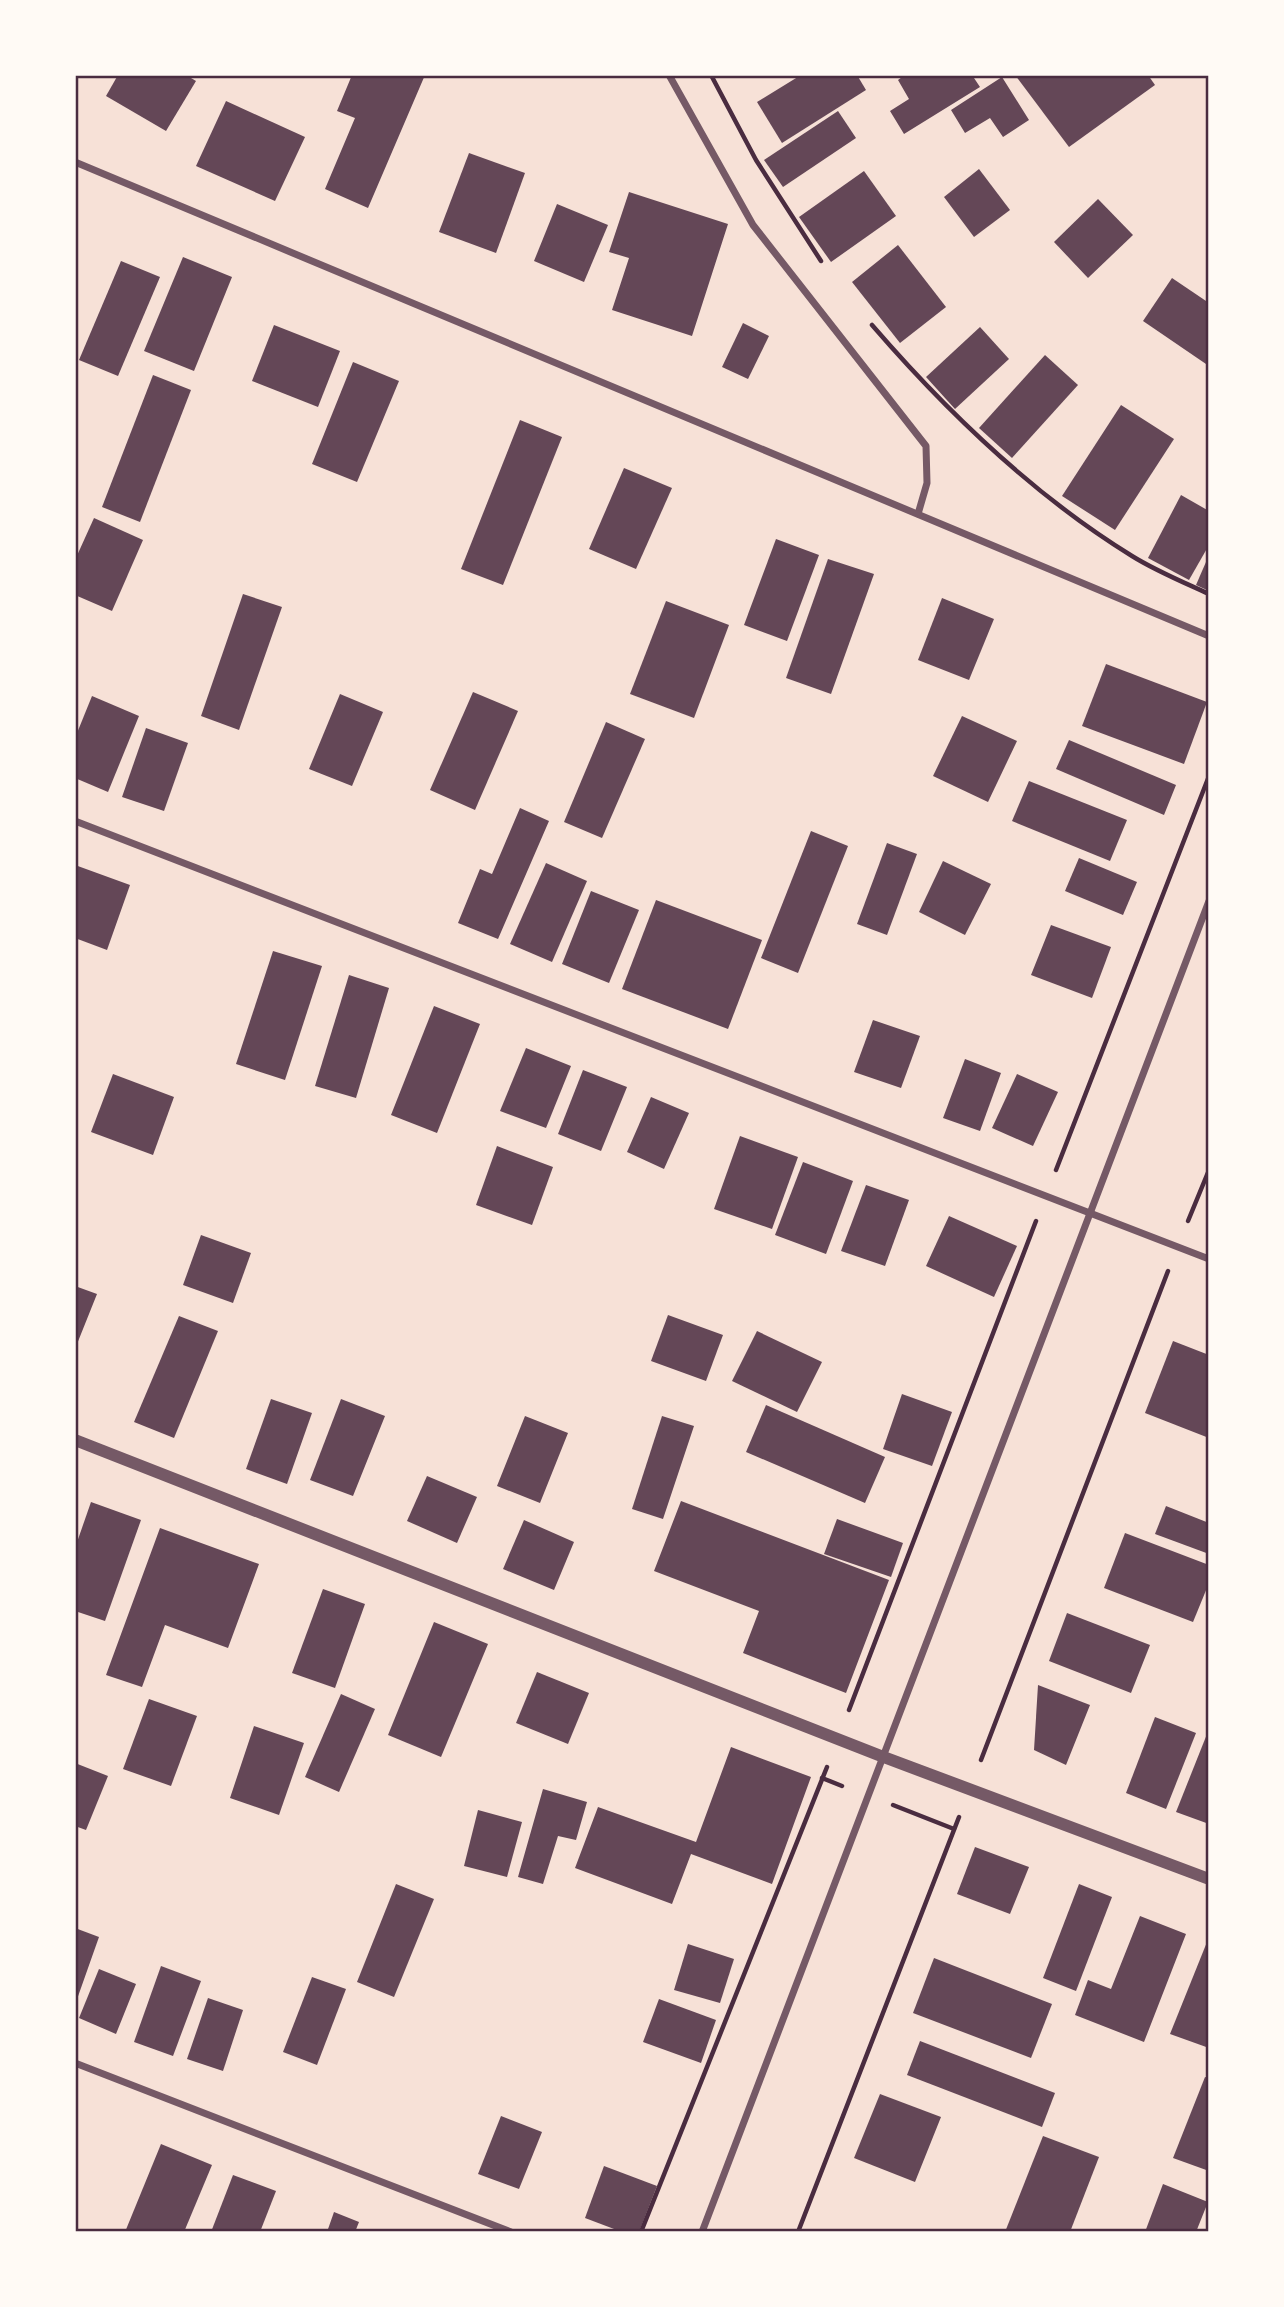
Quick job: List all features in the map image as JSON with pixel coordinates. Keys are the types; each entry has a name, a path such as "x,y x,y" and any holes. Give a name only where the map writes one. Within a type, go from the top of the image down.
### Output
{"street":[{"path":"669,75 753,225 926,446 927,483 918,514"},
{"path":"75,162 1209,636"},
{"path":"75,821 1209,1259"},
{"path":"702,2232 881,1756 1209,901"},
{"path":"75,1440 881,1756 1209,1879"},
{"path":"75,2063 511,2232"}],"path":[{"path":"711,75 755,160 824,265"},
{"path":"871,324 975,434 1052,499 1133,557 1209,594"},
{"path":"641,2232 838,1739 1209,776"},
{"path":"798,2232 1209,1170"}],"building":[{"path":"118,75 186,75 196,81 166,131 106,96"},
{"path":"352,75 425,75 368,208 325,189 355,118 337,111"},
{"path":"801,75 857,75 866,90 782,143 757,102"},
{"path":"905,75 972,75 980,87 904,134 890,111 909,99 898,80"},
{"path":"1015,75 1148,75 1155,85 1069,147"},
{"path":"1002,77 1029,120 1003,137 990,118 965,133 951,110"},
{"path":"226,101 305,137 275,201 196,166"},
{"path":"838,111 856,138 783,187 764,160"},
{"path":"469,153 525,173 496,253 439,232"},
{"path":"979,169 1010,210 974,237 944,197"},
{"path":"864,171 896,216 831,262 799,217"},
{"path":"629,192 728,224 692,336 612,310 629,258 609,252"},
{"path":"1098,199 1133,235 1088,278 1054,242"},
{"path":"557,204 608,225 584,282 534,261"},
{"path":"898,245 946,307 900,343 852,282"},
{"path":"183,257 232,277 194,371 144,351"},
{"path":"121,261 160,277 118,376 79,360"},
{"path":"1172,278 1209,303 1206,364 1143,321"},
{"path":"743,323 769,336 748,379 722,367"},
{"path":"274,325 340,351 318,407 252,381"},
{"path":"980,327 1009,359 955,409 926,377"},
{"path":"1045,355 1078,385 1012,458 979,428"},
{"path":"353,362 399,381 357,482 312,464"},
{"path":"153,375 191,390 140,522 102,507"},
{"path":"1121,405 1174,439 1115,530 1062,496"},
{"path":"520,420 562,437 503,585 461,569"},
{"path":"624,468 672,488 636,569 589,549"},
{"path":"1181,495 1209,511 1209,545 1189,580 1148,558"},
{"path":"94,518 143,540 112,611 75,595 75,560"},
{"path":"776,539 819,555 787,641 744,625"},
{"path":"1209,555 1209,591 1196,585"},
{"path":"828,559 874,574 831,694 786,678"},
{"path":"243,594 282,607 239,730 201,716"},
{"path":"942,598 994,619 969,680 918,660"},
{"path":"666,601 729,625 694,718 630,694"},
{"path":"1106,664 1207,702 1184,764 1082,726"},
{"path":"473,692 518,711 475,810 430,790"},
{"path":"340,694 383,712 352,786 309,769"},
{"path":"92,696 139,716 108,792 75,778 75,738"},
{"path":"962,716 1017,741 988,802 933,776"},
{"path":"606,722 645,739 602,838 564,822"},
{"path":"146,728 188,743 164,811 122,797"},
{"path":"1069,740 1176,785 1164,815 1056,769"},
{"path":"1029,781 1127,820 1110,861 1012,821"},
{"path":"520,808 549,821 498,939 458,923 480,869 492,874"},
{"path":"811,831 848,846 798,973 761,958"},
{"path":"887,843 917,854 887,935 857,924"},
{"path":"1079,858 1137,882 1123,915 1065,891"},
{"path":"943,861 991,884 965,935 919,912"},
{"path":"546,863 587,881 552,962 510,944"},
{"path":"75,865 130,885 107,950 75,938"},
{"path":"591,891 639,910 609,983 562,964"},
{"path":"656,900 762,940 728,1029 622,989"},
{"path":"1051,925 1111,947 1092,998 1031,975"},
{"path":"273,951 322,966 285,1080 236,1064"},
{"path":"349,975 389,988 356,1098 315,1086"},
{"path":"434,1006 480,1024 437,1133 391,1115"},
{"path":"873,1020 920,1036 901,1088 854,1072"},
{"path":"526,1048 571,1066 546,1128 500,1111"},
{"path":"965,1059 1001,1073 980,1131 943,1118"},
{"path":"583,1070 627,1087 601,1151 558,1134"},
{"path":"113,1074 174,1097 153,1155 91,1132"},
{"path":"1017,1074 1058,1092 1033,1146 992,1128"},
{"path":"651,1097 689,1113 664,1169 627,1152"},
{"path":"740,1136 798,1157 772,1229 714,1209"},
{"path":"497,1146 553,1167 532,1225 476,1205"},
{"path":"803,1162 853,1181 826,1254 775,1235"},
{"path":"866,1185 909,1200 885,1266 841,1251"},
{"path":"949,1216 1017,1246 994,1297 926,1266"},
{"path":"201,1235 251,1253 233,1303 183,1285"},
{"path":"75,1286 97,1294 75,1349"},
{"path":"668,1315 723,1335 706,1381 651,1361"},
{"path":"179,1316 218,1331 174,1438 134,1422"},
{"path":"757,1331 822,1362 797,1412 732,1381"},
{"path":"1173,1341 1209,1355 1209,1438 1145,1413"},
{"path":"902,1394 952,1412 932,1466 883,1449"},
{"path":"271,1399 312,1413 287,1484 246,1469"},
{"path":"341,1399 385,1416 353,1496 310,1480"},
{"path":"766,1405 885,1457 865,1503 746,1452"},
{"path":"525,1416 568,1433 540,1503 497,1486"},
{"path":"662,1416 694,1426 663,1519 632,1509"},
{"path":"427,1476 477,1497 457,1543 407,1521"},
{"path":"681,1501 889,1580 846,1693 743,1653 759,1611 654,1571"},
{"path":"91,1502 141,1520 105,1621 75,1611 75,1548"},
{"path":"1166,1506 1209,1523 1209,1554 1155,1534"},
{"path":"837,1519 903,1543 891,1577 824,1554"},
{"path":"524,1520 574,1542 554,1590 503,1569"},
{"path":"160,1528 259,1564 228,1648 165,1625 142,1687 106,1675"},
{"path":"1125,1533 1209,1565 1209,1583 1193,1622 1104,1588"},
{"path":"323,1589 365,1604 335,1688 292,1673"},
{"path":"1067,1613 1150,1645 1131,1693 1049,1661"},
{"path":"434,1622 488,1644 441,1757 388,1735"},
{"path":"537,1672 589,1693 568,1744 516,1723"},
{"path":"1038,1685 1090,1705 1066,1765 1034,1750"},
{"path":"341,1694 375,1709 339,1792 305,1777"},
{"path":"149,1699 197,1716 171,1786 123,1769"},
{"path":"1155,1717 1196,1733 1166,1809 1126,1793"},
{"path":"254,1726 304,1743 279,1815 230,1798"},
{"path":"1209,1729 1209,1824 1176,1812"},
{"path":"731,1747 811,1777 772,1884 691,1854 672,1904 575,1868 598,1807 696,1842"},
{"path":"75,1763 108,1776 86,1830 75,1826"},
{"path":"543,1789 587,1802 576,1840 558,1836 543,1884 518,1877"},
{"path":"478,1810 522,1822 507,1877 464,1866"},
{"path":"975,1847 1029,1867 1010,1914 957,1894"},
{"path":"396,1884 434,1899 394,1997 357,1982"},
{"path":"1079,1884 1112,1897 1076,1991 1043,1978"},
{"path":"1140,1916 1186,1934 1144,2042 1075,2015 1088,1980 1111,1989"},
{"path":"75,1928 99,1937 76,2002 75,2002"},
{"path":"1209,1937 1209,2048 1170,2034"},
{"path":"688,1944 734,1959 720,2003 674,1990"},
{"path":"934,1958 1052,2004 1031,2058 913,2013"},
{"path":"161,1966 201,1981 173,2056 134,2042"},
{"path":"99,1969 136,1984 116,2034 79,2018"},
{"path":"312,1977 346,1989 317,2065 283,2052"},
{"path":"208,1998 243,2010 223,2071 187,2059"},
{"path":"659,1999 716,2020 701,2063 643,2042"},
{"path":"920,2041 1055,2093 1042,2127 907,2075"},
{"path":"1205,2077 1209,2078 1209,2171 1173,2158"},
{"path":"880,2094 941,2117 915,2182 854,2158"},
{"path":"501,2116 542,2132 519,2189 478,2174"},
{"path":"1043,2136 1099,2157 1070,2232 1005,2232"},
{"path":"161,2144 212,2165 184,2232 125,2232"},
{"path":"604,2166 657,2186 639,2232 622,2232 585,2218"},
{"path":"233,2175 276,2191 260,2232 211,2232"},
{"path":"1163,2184 1208,2202 1196,2232 1145,2232"},
{"path":"334,2212 359,2222 355,2232 327,2232"}]}
